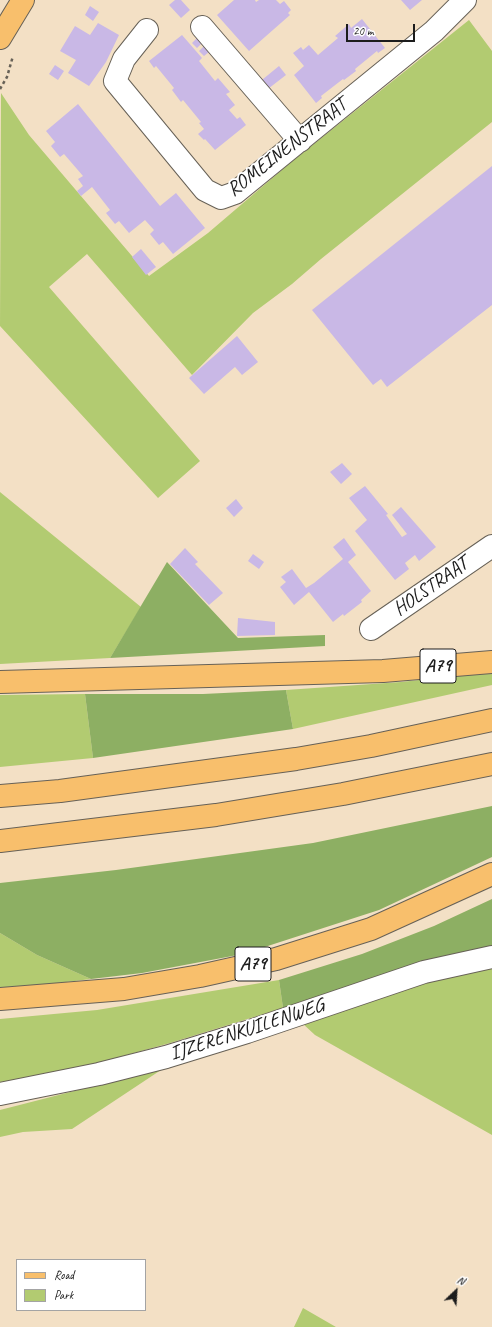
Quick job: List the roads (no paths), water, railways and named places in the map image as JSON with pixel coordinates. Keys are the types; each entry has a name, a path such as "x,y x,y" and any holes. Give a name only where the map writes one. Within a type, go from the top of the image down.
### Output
{"main road":[{"path":"0,38 23,0"},
{"name":"A79","path":"0,682 383,671 492,662"},
{"path":"0,796 60,791 296,759 371,746 492,720"},
{"path":"0,840 216,815 343,794 492,764"},
{"name":"A79","path":"0,999 124,989 200,976 276,959 371,929 492,874"}],"street":[{"name":"ROMEINENSTRAAT","path":"148,30 124,59 116,81 205,190 221,198 235,193 434,31 465,0"},
{"path":"202,27 300,140"},
{"name":"HOLSTRAAT","path":"371,629 492,546"},
{"name":"IJZERENKUILENWEG","path":"0,1094 99,1074 166,1057 247,1032 424,972 492,957"}]}
